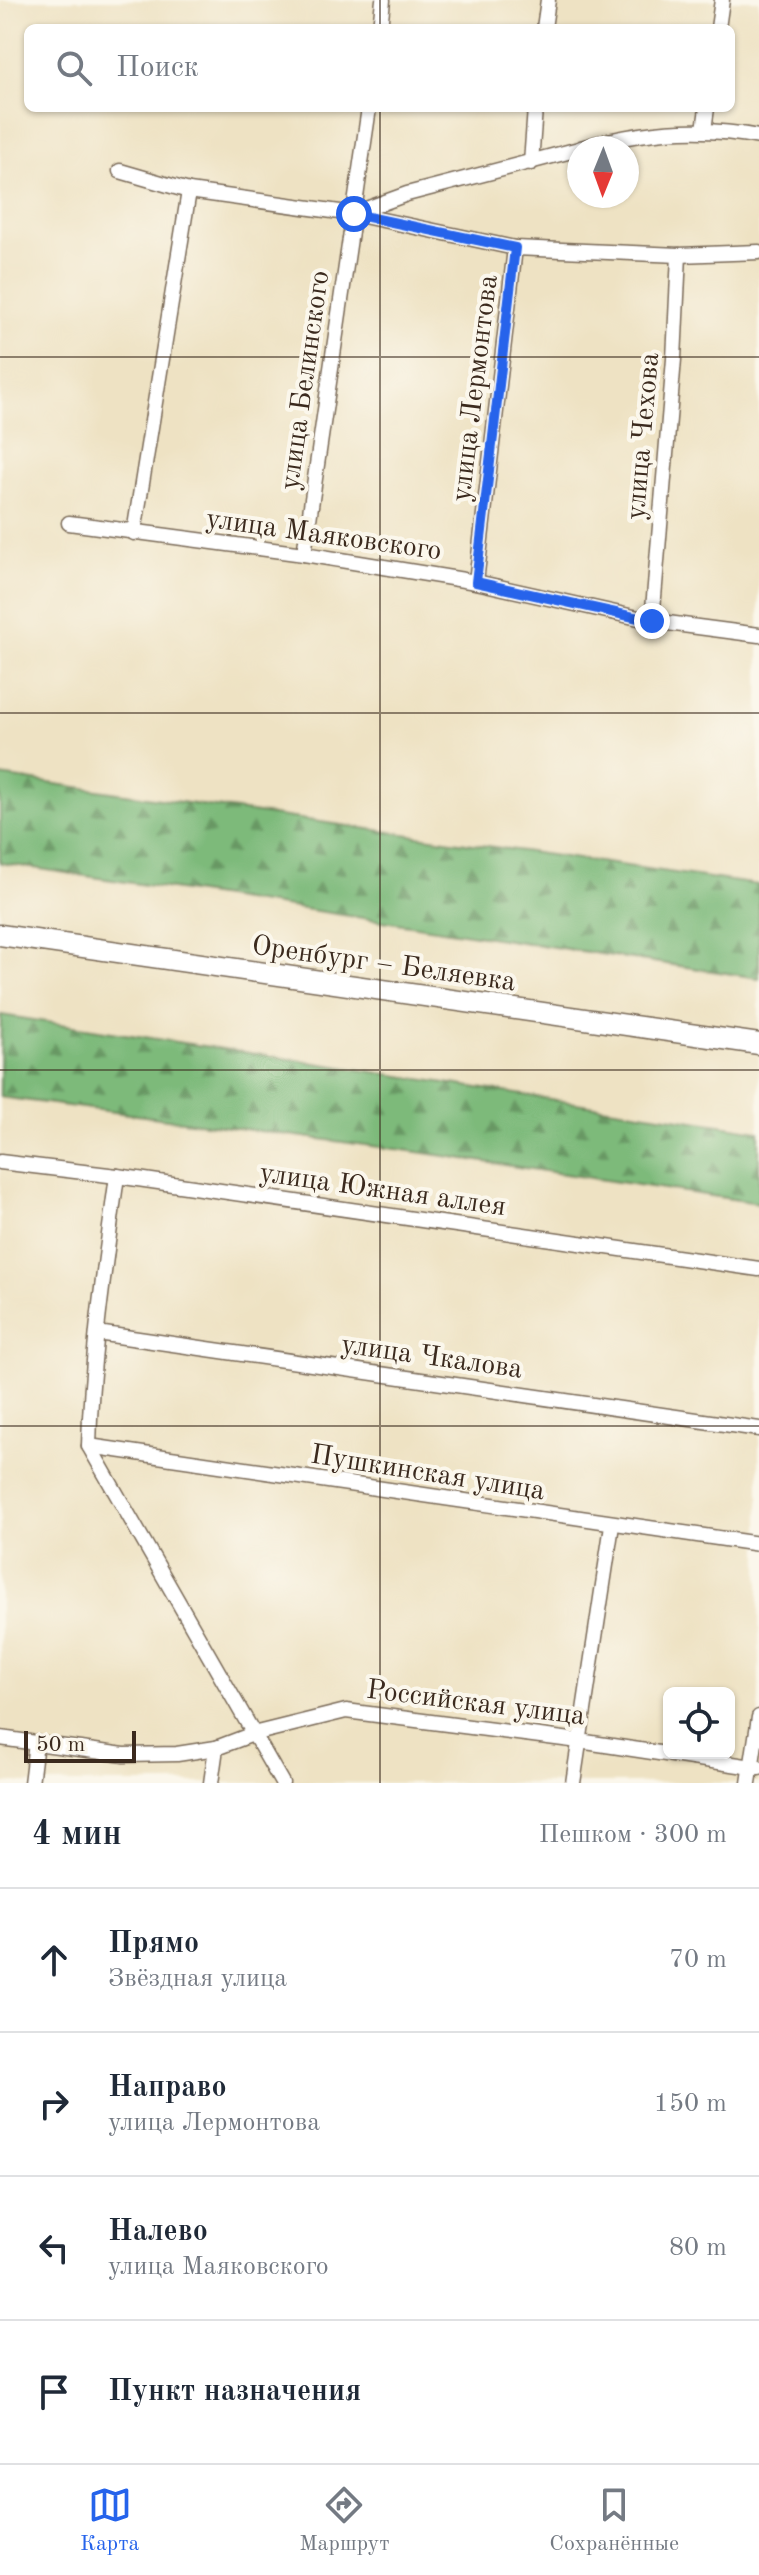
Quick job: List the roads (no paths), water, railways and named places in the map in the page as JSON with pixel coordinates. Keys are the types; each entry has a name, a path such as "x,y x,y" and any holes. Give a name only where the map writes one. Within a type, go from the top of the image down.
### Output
{"main road":[{"name":"Оренбург – Беляевка","path":"0,935 759,1044"}],"street":[{"path":"380,24 383,0"},
{"path":"545,24 548,0"},
{"path":"719,24 722,0"},
{"name":"улица Белинского","path":"304,554 368,112"},
{"path":"531,163 535,112"},
{"path":"704,130 706,112"},
{"path":"633,136 704,130 759,137"},
{"path":"354,214 407,194 567,152"},
{"path":"120,171 189,191 354,214 515,248 679,255 759,252"},
{"path":"134,533 189,191"},
{"name":"улица Лермонтова","path":"476,582 515,248"},
{"name":"улица Чехова","path":"652,621 674,359 679,255"},
{"name":"улица Маяковского","path":"69,523 304,554 476,582 652,621 759,635"},
{"name":"улица Южная аллея","path":"0,1162 117,1176 759,1269"},
{"path":"117,1176 97,1333 89,1446 282,1783"},
{"name":"улица Чкалова","path":"97,1333 759,1429"},
{"name":"Пушкинская улица","path":"89,1446 612,1525 759,1544"},
{"path":"573,1783 612,1525"},
{"name":"Российская улица","path":"0,1738 124,1755 177,1754 216,1748 253,1734 346,1711 755,1767"},
{"path":"749,1783 755,1767 759,1717"},
{"path":"31,1783 36,1743"},
{"path":"211,1783 216,1748"}]}
